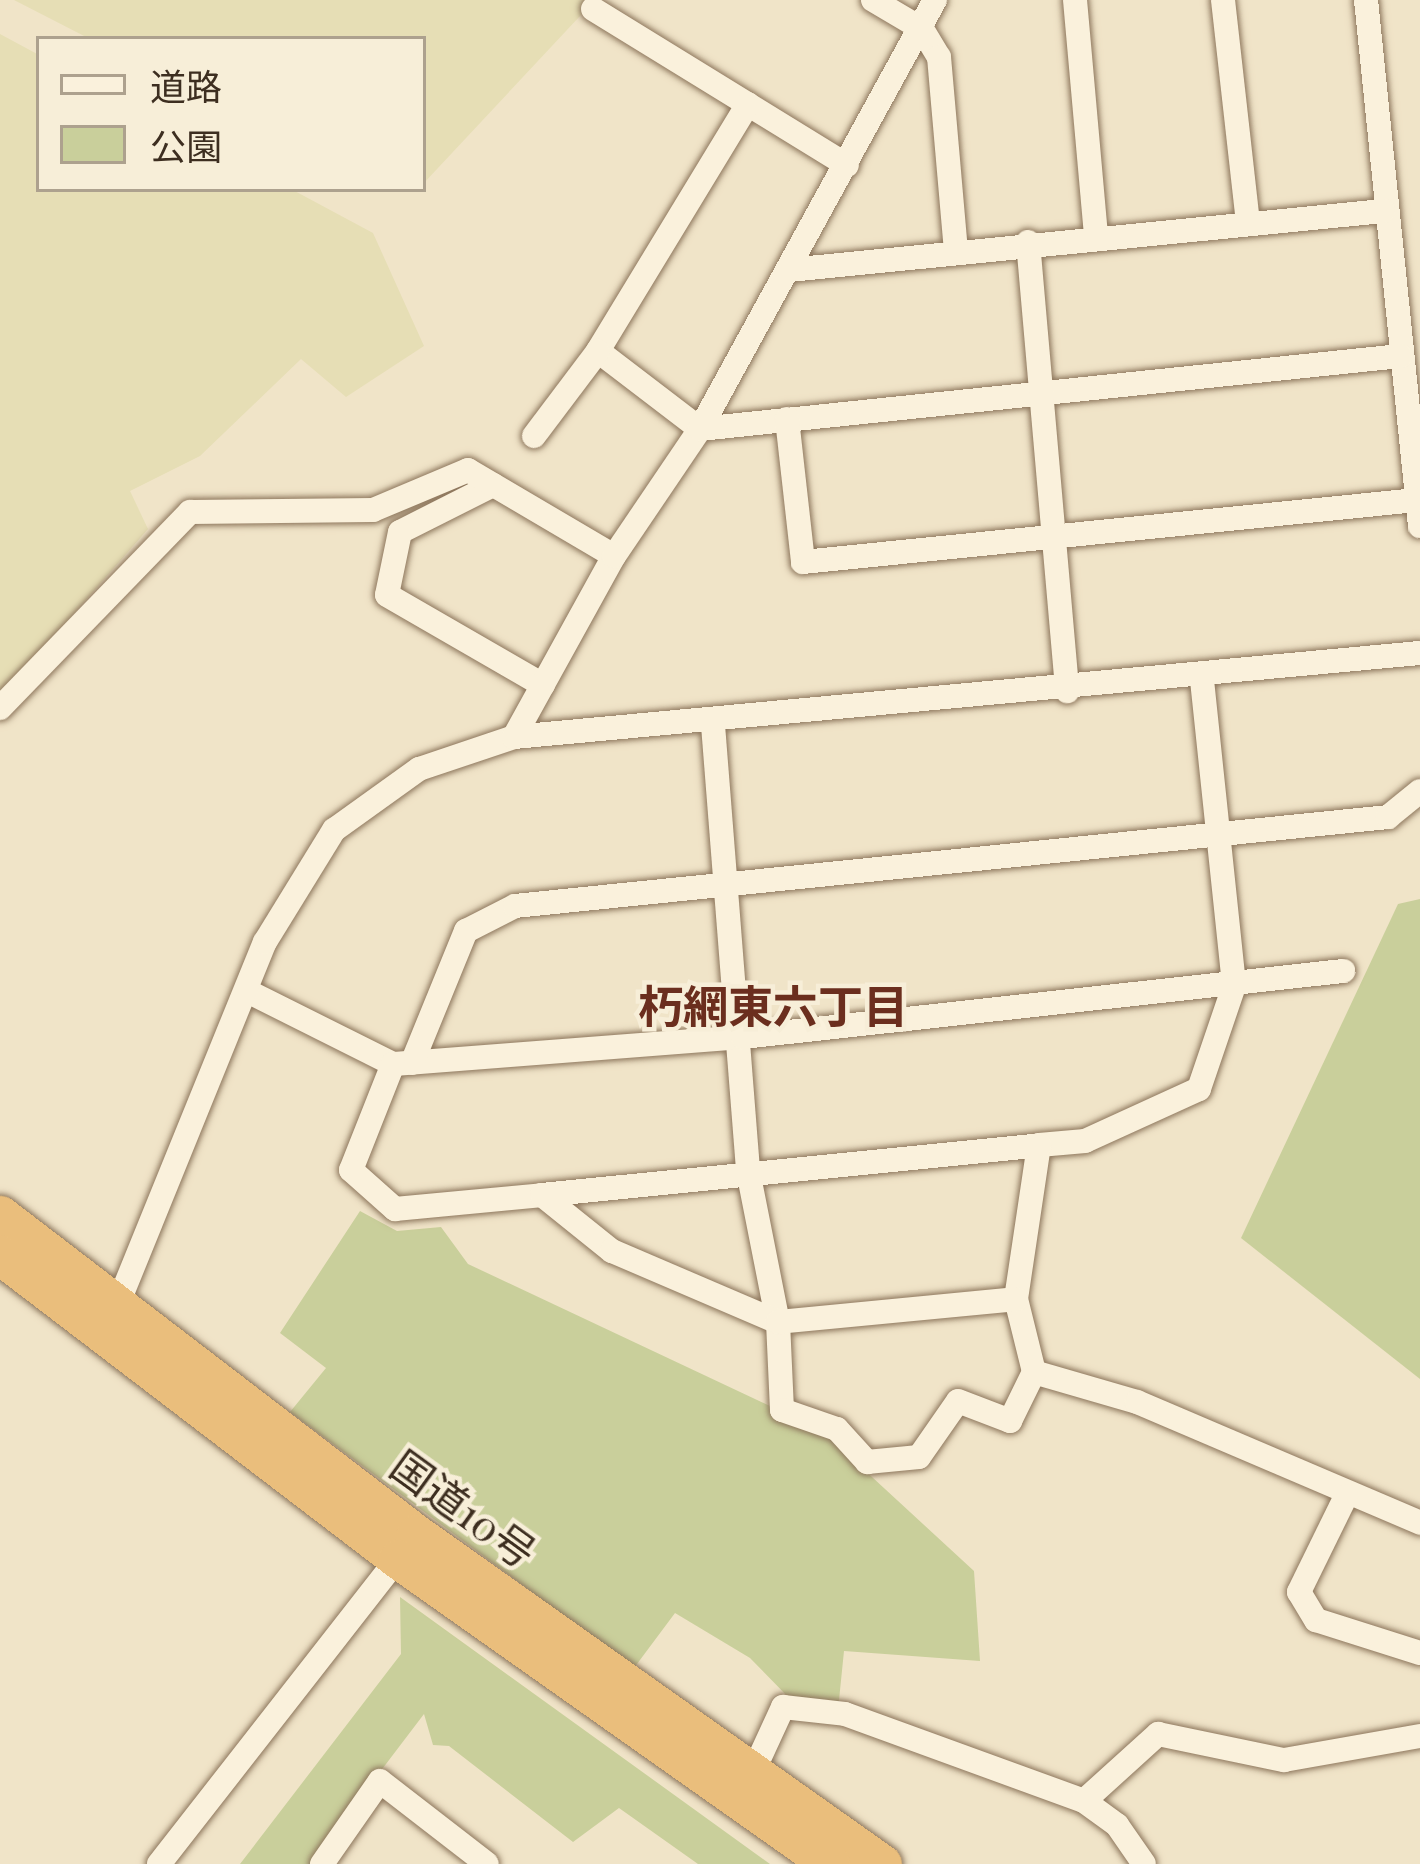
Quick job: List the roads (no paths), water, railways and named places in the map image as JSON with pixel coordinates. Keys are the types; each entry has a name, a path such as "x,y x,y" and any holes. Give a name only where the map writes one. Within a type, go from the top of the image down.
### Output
{"highway":[{"name":"国道10号","path":"0,1215 407,1547"},
{"name":"国道10号","path":"0,1255 745,1787 882,1864"},
{"name":"国道10号","path":"745,1787 830,1864"}],"street":[{"path":"873,0 922,29 939,57 956,251"},
{"path":"514,737 614,556 700,429 935,0"},
{"path":"1075,0 1096,237"},
{"path":"1223,0 1248,223"},
{"path":"788,419 803,562 1053,533 1418,513 1383,212 1366,0"},
{"path":"593,9 847,165"},
{"path":"534,436 598,351 748,104"},
{"path":"789,270 1028,242 1383,212"},
{"path":"1028,242 1067,691"},
{"path":"598,351 700,429 1041,388 1400,356"},
{"path":"0,707 190,512 373,510 468,470 614,556"},
{"path":"493,484 400,532 387,595 543,685"},
{"path":"117,1306 251,993 265,943 334,830 419,769 514,737 713,725 1202,680 1420,653"},
{"path":"1202,680 1219,832 1234,986 1199,1089 1085,1142 748,1171 542,1195 395,1209 351,1170 466,931 515,906 728,882 1219,832 1388,817 1420,791"},
{"path":"713,725 743,1037 748,1171 778,1322 782,1410 837,1429 867,1462 919,1457 958,1401 1010,1421 1034,1372 1016,1299 1040,1145"},
{"path":"251,993 402,1063 743,1037 1343,971"},
{"path":"542,1195 612,1251 778,1322 1016,1299"},
{"path":"1034,1372 1138,1402 1346,1496 1420,1523"},
{"path":"1346,1496 1299,1592 1316,1620 1420,1653"},
{"path":"159,1864 407,1547"},
{"path":"745,1787 783,1707 845,1714 1084,1801 1118,1825 1144,1864"},
{"path":"1084,1801 1158,1733 1283,1760 1420,1736"},
{"path":"322,1864 380,1781 487,1864"}],"district":[{"name":"朽網東六丁目","path":"773,1005"}]}
